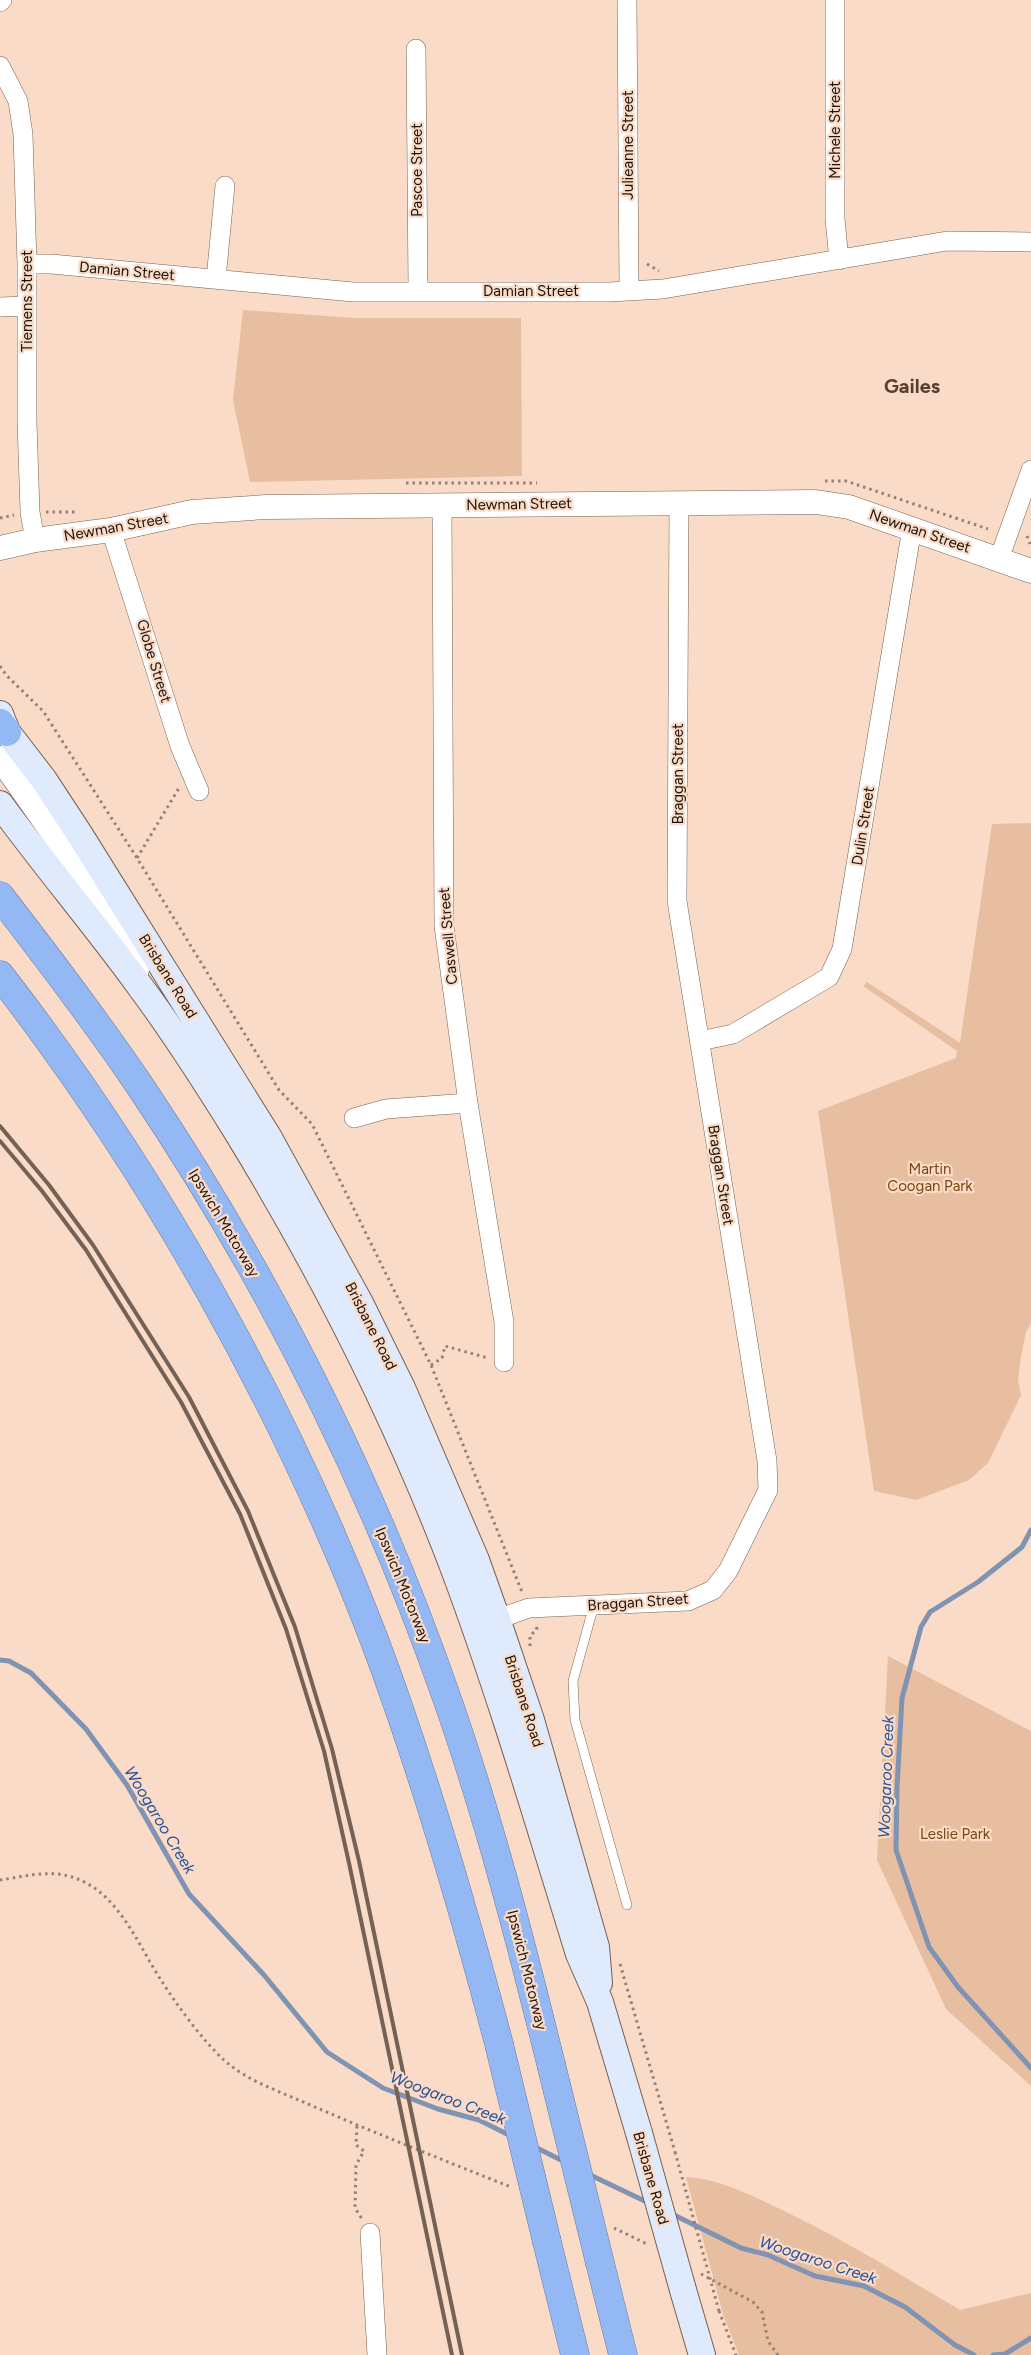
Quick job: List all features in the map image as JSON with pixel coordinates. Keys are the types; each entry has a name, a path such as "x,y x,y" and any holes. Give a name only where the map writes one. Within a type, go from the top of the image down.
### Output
{"highway":[{"name":"Ipswich Motorway","path":"0,896 92,1018 178,1146 266,1294 337,1431 388,1546 451,1710 497,1852 623,2355"},
{"path":"0,976 78,1082 166,1220 221,1313 272,1409 373,1638 406,1729 456,1882 500,2044 575,2355"}],"main road":[{"name":"Brisbane Road","path":"2,723 44,780 80,835 264,1130 314,1217 360,1303 402,1388 476,1560 486,1623 578,1954 600,2002 639,2133 689,2280 702,2355"},
{"name":"Brisbane Road","path":"0,804 140,986 236,1130 335,1306 366,1367 486,1623"}],"street":[{"name":"Julieanne Street","path":"627,0 628,290"},
{"name":"Michele Street","path":"835,0 835,219 839,260"},
{"name":"Pascoe Street","path":"416,49 418,290"},
{"name":"Tiemens Street","path":"0,66 18,101 23,134 27,264 26,306 30,512 35,540"},
{"path":"216,279 225,186"},
{"name":"Damian Street","path":"27,264 353,292 384,293 418,290 628,290 663,289 947,241 1031,242"},
{"path":"0,307 26,306"},
{"path":"999,559 1031,470"},
{"name":"Braggan Street","path":"486,1623 529,1608 688,1601 713,1590 728,1571 768,1490 767,1461 677,901 679,502"},
{"name":"Newman Street","path":"0,548 35,540 111,530 192,512 266,507 816,502 849,507 1031,571"},
{"name":"Caswell Street","path":"442,505 444,926 468,1103 504,1322 504,1362"},
{"name":"Dulin Street","path":"700,1041 733,1034 828,977 842,949 912,528"},
{"name":"Globe Street","path":"111,530 190,771 199,791"},
{"path":"0,758 49,825 136,962 140,986"},
{"path":"354,1118 386,1109 468,1103"},
{"path":"370,2233 377,2355"}],"lane":[{"path":"594,1605 573,1681 575,1720 627,1905"}],"path":[{"path":"137,858 190,771"},
{"path":"431,1365 442,1358 445,1346 504,1362"},
{"path":"0,1880 33,1875 67,1875 95,1888 121,1914 162,1982 222,2059 247,2076 357,2126 518,2190"},
{"path":"357,2126 356,2145 364,2151 356,2165 355,2208 370,2233"},
{"path":"675,2152 719,2311 736,2355"},
{"path":"609,2226 653,2247"},
{"path":"689,2280 753,2302 762,2312 768,2341 778,2355"}],"green space":[{"path":"243,310 354,318 521,318 522,476 250,482 233,400"},
{"name":"Martin Coogan Park","path":"1031,823 1031,1323 1026,1332 1021,1356 1018,1380 1021,1395 988,1463 969,1480 916,1500 874,1491 818,1111 956,1058 957,1051 863,986 867,982 960,1043 992,824"},
{"name":"Leslie Park","path":"888,1656 1031,1731 1031,2086 946,2009 877,1860"},
{"path":"686,2177 721,2184 776,2207 846,2243 960,2310 1031,2293 1031,2355 739,2355 723,2314"}],"waterway":[{"name":"Woogaroo Creek","path":"1031,1530 1022,1547 978,1582 930,1612 921,1627 902,1698 896,1850 929,1947 958,1987 1031,2068"},
{"name":"Woogaroo Creek","path":"0,1660 9,1661 31,1673 86,1729 127,1785 189,1894 264,1975 327,2052 383,2088 438,2109 479,2120 511,2136"},
{"name":"Woogaroo Creek","path":"533,2146 565,2162"},
{"name":"Woogaroo Creek","path":"586,2173 651,2204"},
{"name":"Woogaroo Creek","path":"672,2214 741,2248 768,2255 815,2276 864,2286 905,2307 955,2345 974,2355"},
{"name":"Woogaroo Creek","path":"993,2355 1005,2354 1031,2338"}],"railway":[{"path":"0,1126 49,1185 93,1245 189,1397 248,1511 295,1627 332,1749 359,1861 462,2355"},
{"path":"0,1141 42,1191 86,1250 181,1402 240,1514 286,1629 324,1751 452,2355"}],"district":[{"name":"Gailes","path":"912,386"}]}
